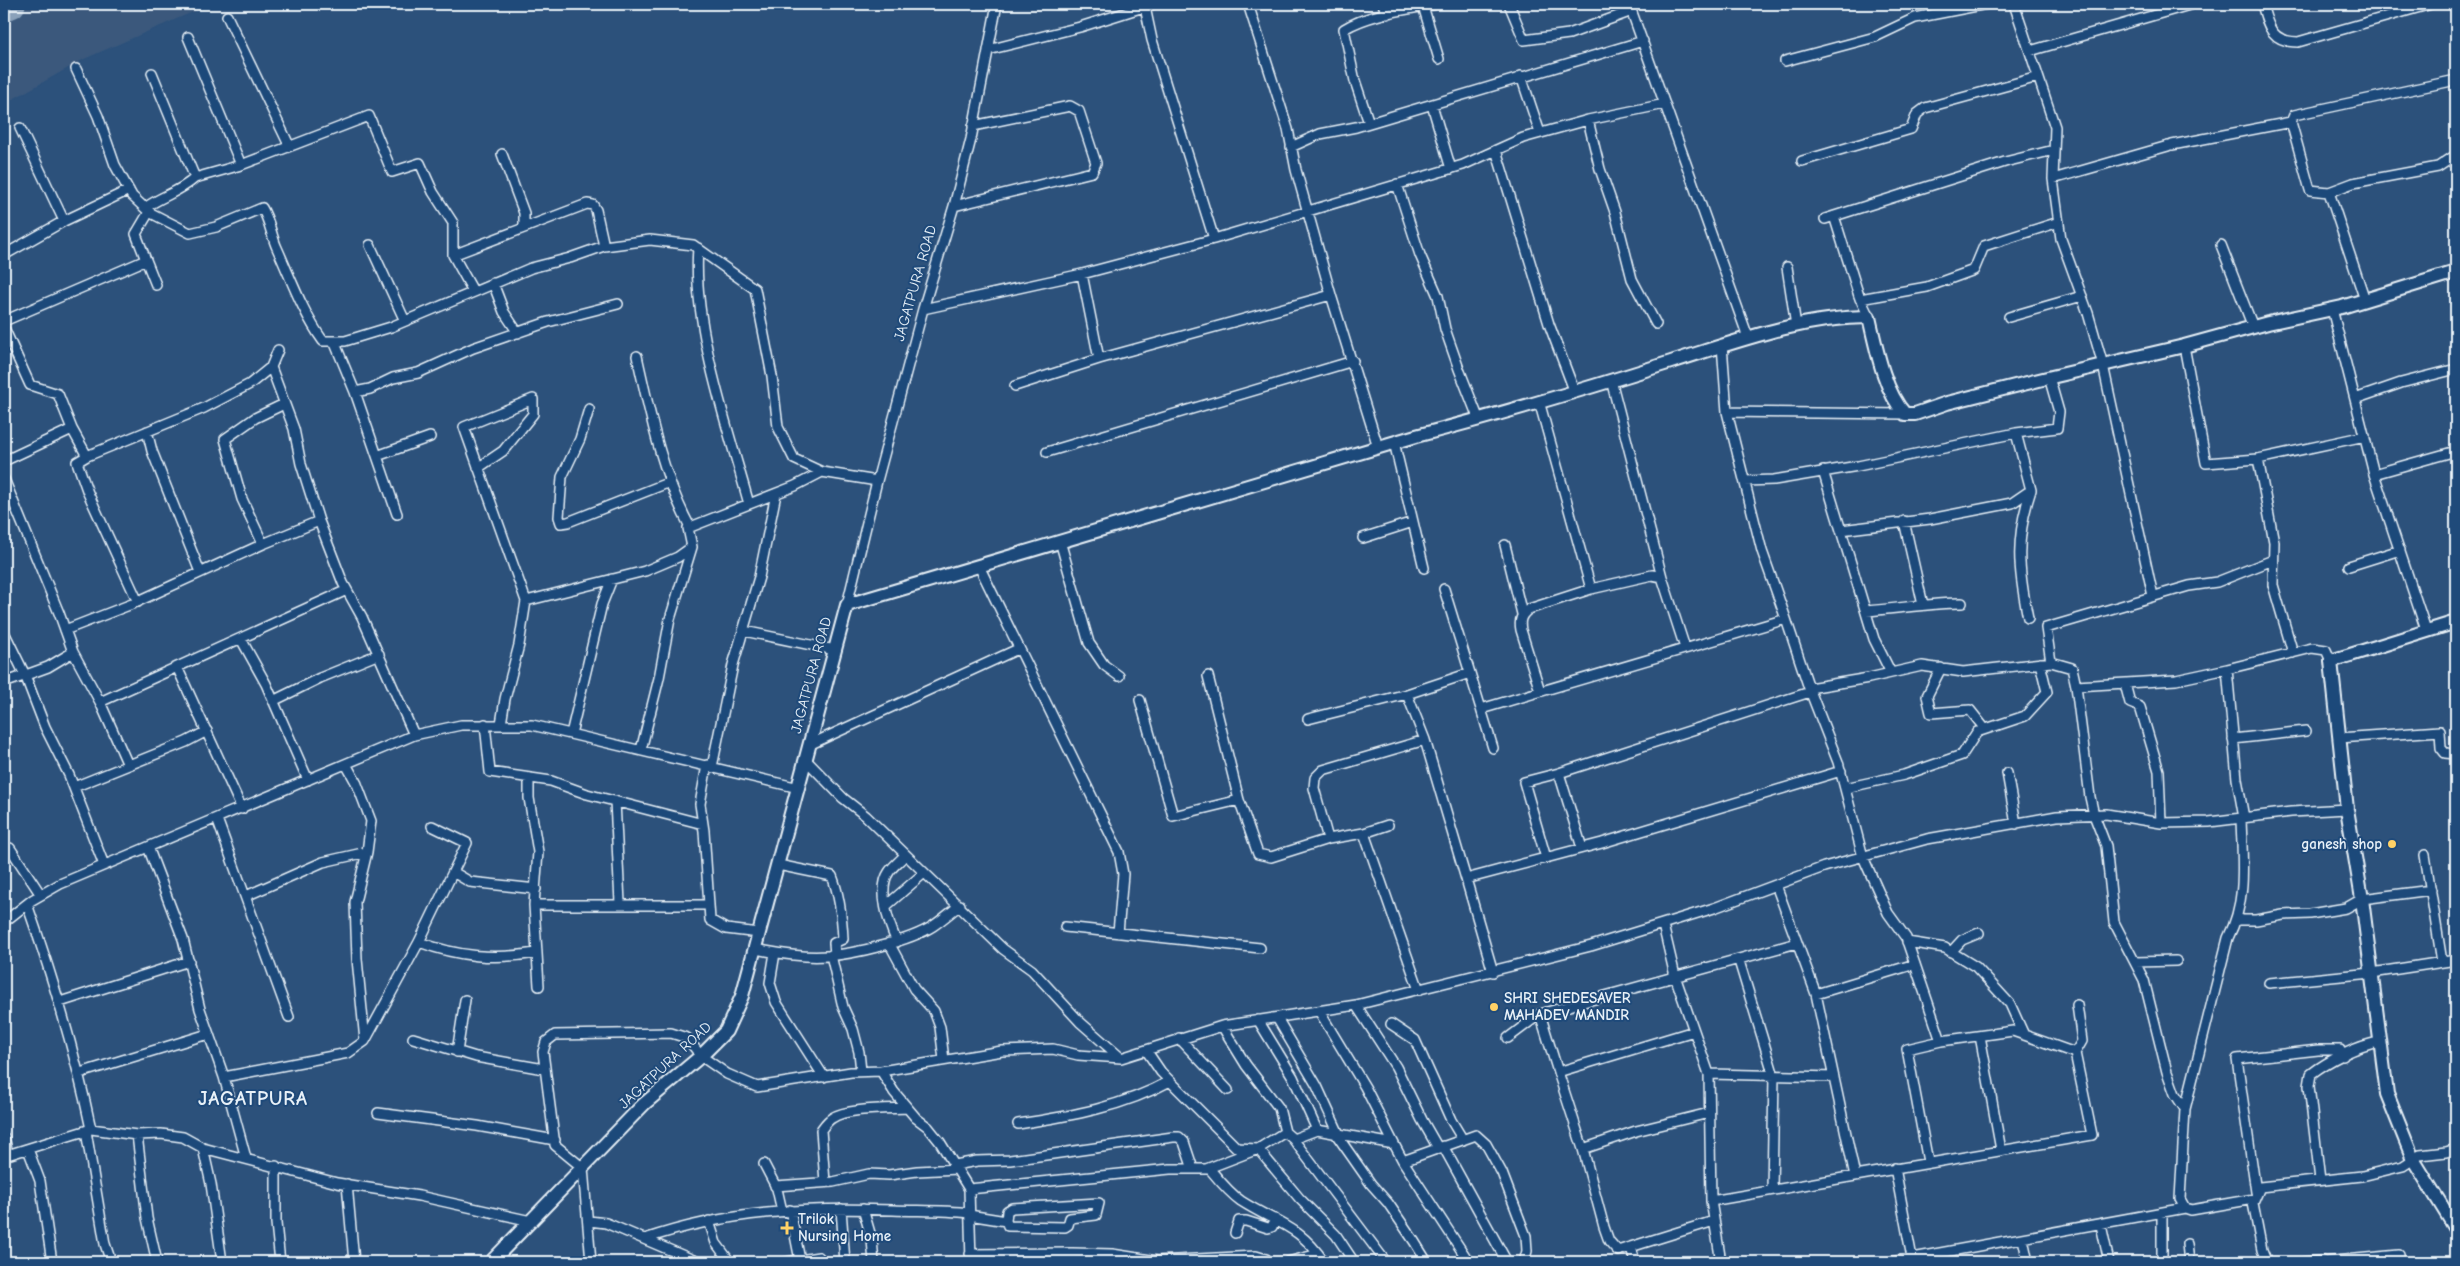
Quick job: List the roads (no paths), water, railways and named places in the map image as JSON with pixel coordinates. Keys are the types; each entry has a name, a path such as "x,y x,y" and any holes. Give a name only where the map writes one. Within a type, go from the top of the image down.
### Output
{"street":[{"name":"JAGATPURA ROAD","path":"491,1262 644,1104 701,1056 726,1031 742,996 799,788 923,309 954,206 974,126 997,4"},
{"path":"1248,4 1291,146 1331,295 1353,361 1378,447"},
{"path":"1383,4 1387,14"},
{"path":"1369,123 1355,81 1344,28 1387,14 1436,4"},
{"path":"1509,4 1524,40 1569,34 1630,7 1748,337"},
{"path":"1785,61 1875,37 1915,18 1987,4"},
{"path":"2014,4 2055,127 2053,179 2061,239 2082,296 2102,365 2153,596"},
{"path":"2030,51 2193,4"},
{"path":"2262,4 2273,34 2285,42 2291,42 2430,4"},
{"path":"988,50 1080,27 1131,7 1149,5 1152,40 1214,239"},
{"path":"1423,6 1439,59"},
{"path":"227,16 289,145"},
{"path":"188,37 241,165"},
{"path":"1291,146 1320,134 1369,123 1432,105 1521,76 1643,41"},
{"path":"76,69 98,116 115,165 129,190 147,210 190,233 216,227 262,208 308,319 323,341 345,341 405,321 531,268 570,258 604,246 650,240 693,245 755,289 772,376 778,427 794,458 822,472 877,481"},
{"path":"152,73 195,178"},
{"path":"1521,76 1540,133"},
{"path":"1802,160 1911,129 1918,114 1925,108 2038,77"},
{"path":"2456,80 2294,115 2291,122 2310,190 2329,192 2353,183 2438,167 2456,155"},
{"path":"923,309 1082,274 1214,239 1451,169 1523,138 1588,120 1666,104"},
{"path":"1432,105 1451,169"},
{"path":"954,206 1092,172 1096,163 1079,111 1070,106 974,126"},
{"path":"156,286 136,234 147,210 163,196 180,191 195,178 241,165 289,145 369,116 392,172 420,164 433,192 453,223 453,255 474,291"},
{"path":"1588,120 1632,278 1656,324"},
{"path":"2053,179 2170,145 2291,122"},
{"path":"20,128 64,221"},
{"path":"1496,150 1549,324 1574,390"},
{"path":"1825,219 2005,162 2054,150"},
{"path":"502,154 524,212 524,227"},
{"path":"1397,184 1420,254 1438,296 1445,329 1479,420"},
{"path":"5,252 129,190"},
{"path":"2329,192 2365,300"},
{"path":"453,255 586,204 592,205 596,210 604,246"},
{"path":"1834,216 1860,299 1869,317 1881,366 1898,407 1904,414"},
{"path":"1860,299 1927,287 1974,270 1984,246 2059,222"},
{"path":"370,245 405,321"},
{"path":"2221,245 2253,327"},
{"path":"698,248 696,270 714,376 749,504"},
{"path":"87,456 72,429 58,394 30,384 4,327 146,260"},
{"path":"1787,267 1796,326"},
{"path":"1727,412 1915,414 1947,403 2049,377 2332,309 2456,272"},
{"path":"1082,274 1099,359"},
{"path":"493,283 504,312 518,333"},
{"path":"1015,386 1099,359 1331,295"},
{"path":"2009,316 2082,296"},
{"path":"354,392 370,389 393,378 418,373 473,348 548,322 618,304"},
{"path":"2332,309 2374,474 2426,630"},
{"path":"847,605 1394,442 1479,420 1748,337 1796,326 1851,317 1869,317"},
{"path":"334,341 397,514"},
{"path":"1722,345 1727,412 1762,551 1809,690 1841,771 1863,857 1888,913 1907,942 1941,1041"},
{"path":"2184,346 2206,463 2258,459 2364,436"},
{"path":"138,602 88,493 77,462 87,456 212,404 250,384 271,367 278,350"},
{"path":"637,356 670,482 679,506 690,527 688,528 692,547 670,619 659,678 641,750"},
{"path":"1047,452 1353,361"},
{"path":"271,367 294,429 301,464 319,521 347,590 414,735"},
{"path":"2355,399 2402,383 2456,369"},
{"path":"1745,481 1774,480 1858,466 2016,433 2057,428 2059,412 2049,377"},
{"path":"1611,380 1662,576 1685,648"},
{"path":"478,468 503,451 533,414 533,399 464,428 478,468 526,601 520,645 505,699 501,724"},
{"path":"1539,401 1591,589"},
{"path":"263,544 242,499 226,439 255,418 284,404"},
{"path":"588,409 580,439 562,477 560,523 568,522 670,482"},
{"path":"4,461 72,429"},
{"path":"147,431 152,451 200,572"},
{"path":"2016,433 2031,490 2023,516 2019,544 2020,581 2028,618"},
{"path":"377,456 430,437"},
{"path":"1394,442 1424,568"},
{"path":"2374,474 2456,451"},
{"path":"2258,459 2274,542 2273,585 2293,653"},
{"path":"1823,471 1874,639 1890,671"},
{"path":"690,527 776,494 822,472"},
{"path":"4,479 73,652 100,702 128,765"},
{"path":"1841,530 1930,519 2012,503 2031,490"},
{"path":"759,933 726,929 710,920 700,804 733,664 759,577 776,494"},
{"path":"65,630 138,602 200,572 319,521"},
{"path":"1904,521 1923,605"},
{"path":"1363,538 1413,522"},
{"path":"1060,541 1090,643 1104,665 1119,676"},
{"path":"1505,545 1522,614 1521,630 1540,691"},
{"path":"526,601 645,572 678,557 692,547"},
{"path":"2349,566 2400,550"},
{"path":"2051,662 2046,628 2188,586 2217,582 2273,560"},
{"path":"978,566 1119,852 1123,874 1118,933"},
{"path":"1522,614 1529,609 1591,589 1652,575 1662,576"},
{"path":"571,734 602,604 612,579"},
{"path":"1444,588 1493,748"},
{"path":"100,702 347,590"},
{"path":"1866,611 1962,603"},
{"path":"1481,709 1786,619"},
{"path":"2331,661 2456,622"},
{"path":"744,631 835,650"},
{"path":"4,632 25,675 45,727 74,787 104,865"},
{"path":"241,639 274,701 308,780"},
{"path":"809,745 1018,648"},
{"path":"2076,686 2176,680 2312,648 2326,650 2331,661 2347,810 2362,899 2387,1094 2414,1159 2456,1229"},
{"path":"4,683 48,667 73,652"},
{"path":"274,701 320,678 378,654"},
{"path":"1546,858 1524,782 1559,773 1809,690 1869,678 1890,671 1922,666 1963,672 2051,662 2072,668 2094,815 2106,846 2114,922 2136,962 2149,997 2167,1072 2175,1094 2185,1109"},
{"path":"1845,788 1904,775 1962,755 1977,732 2025,716 2047,692 2040,663"},
{"path":"177,667 242,809"},
{"path":"1940,668 1927,696 1931,713 1970,710 1985,729"},
{"path":"2184,1208 2180,1200 2185,1109 2228,938 2237,920 2242,898 2243,818 2237,779 2227,669"},
{"path":"1308,719 1407,694 1470,673"},
{"path":"1208,676 1239,800 1258,854 1271,857 1328,839 1364,833 1388,825"},
{"path":"2125,684 2130,703 2140,707 2159,771 2161,823"},
{"path":"1407,694 1425,740 1493,972"},
{"path":"1140,700 1173,816 1239,800"},
{"path":"486,724 490,772 551,781 587,794 646,811 675,816 703,824"},
{"path":"4,922 27,904 60,884 104,865 242,809 414,735 461,725 532,725 799,788"},
{"path":"74,787 207,731"},
{"path":"2233,739 2306,731"},
{"path":"2339,738 2440,731 2441,748 2445,753 2456,754"},
{"path":"1328,839 1314,788 1315,778 1323,770 1425,740"},
{"path":"806,760 843,798 866,816 1003,949 1032,970 1080,1022 1121,1058"},
{"path":"346,764 357,784 371,821 367,852 355,902 357,959 365,1041"},
{"path":"1466,879 1582,848 1841,771"},
{"path":"1559,773 1582,848"},
{"path":"2007,773 2016,824"},
{"path":"529,778 529,798 538,852 534,905 539,986"},
{"path":"615,801 620,903"},
{"path":"591,1262 583,1168 555,1145 544,1069 544,1047 549,1038 560,1035 671,1033 687,1038 701,1056 726,1074 757,1087 861,1071 881,1071 1002,1051 1053,1049 1078,1056 1121,1058 1222,1026 1367,1003 1493,972 1663,925 1824,867 1927,839 2057,816 2106,814 2161,823 2209,822 2291,812 2347,810"},
{"path":"217,819 246,896 262,948 289,1017"},
{"path":"224,1077 348,1053 365,1041 419,942 468,843 432,826"},
{"path":"1364,833 1419,990"},
{"path":"148,847 183,939 200,1009 224,1077 246,1158"},
{"path":"4,850 10,848 41,895"},
{"path":"246,896 323,862 367,852"},
{"path":"906,855 888,874 884,889 888,922 893,942 914,988 934,1011 940,1027 944,1060"},
{"path":"2425,855 2442,962"},
{"path":"778,865 832,876 840,904 843,938 834,943 833,955 843,1007 853,1029 859,1052 861,1071"},
{"path":"453,872 470,882 536,889"},
{"path":"886,906 924,873"},
{"path":"1776,885 1816,994 1856,1176"},
{"path":"2237,920 2256,920 2346,908 2362,899 2431,890"},
{"path":"534,905 620,903 709,905"},
{"path":"27,904 60,1002 80,1073 105,1244 111,1262"},
{"path":"755,949 775,953 833,955 893,942 932,927 960,906"},
{"path":"1663,925 1675,976 1709,1074 1711,1201 1721,1262"},
{"path":"1065,927 1260,948"},
{"path":"1951,952 1962,940 1979,933"},
{"path":"419,942 463,956 492,958 536,953"},
{"path":"1907,942 1945,948 1976,967 2010,1004 2024,1035"},
{"path":"1508,1038 1540,1014 1675,976 1739,961 1797,943"},
{"path":"775,953 770,983 776,1002 824,1077"},
{"path":"2269,983 2372,973 2456,960"},
{"path":"1739,961 1774,1076 1772,1190"},
{"path":"2136,962 2176,961"},
{"path":"60,1002 189,962"},
{"path":"1816,994 1916,964"},
{"path":"457,1052 465,1000"},
{"path":"1356,1005 1396,1067 1422,1120 1440,1147 1507,1262"},
{"path":"1711,1201 2092,1135 2075,1053 2082,1041 2077,1005"},
{"path":"1319,1011 1365,1087 1403,1161 1469,1262"},
{"path":"1540,1014 1583,1149 1609,1241 1618,1251 1714,1221"},
{"path":"1276,1018 1317,1086 1337,1134 1371,1184 1388,1203 1427,1262"},
{"path":"1258,1020 1293,1077 1317,1130"},
{"path":"1391,1024 1415,1040 1451,1120 1463,1140"},
{"path":"1222,1026 1246,1064 1279,1108 1284,1132 1293,1139 1386,1262"},
{"path":"1558,1072 1694,1031"},
{"path":"1928,1162 1907,1049 1941,1041 2013,1031 2075,1053"},
{"path":"80,1073 208,1034"},
{"path":"1980,1036 2001,1150"},
{"path":"413,1038 457,1052 544,1069"},
{"path":"1180,1038 1228,1090"},
{"path":"2320,1180 2309,1086 2311,1074 2322,1065 2368,1044 2379,1042"},
{"path":"1146,1050 1170,1081 1237,1148 1258,1150 1300,1199 1336,1235 1354,1262"},
{"path":"2267,1262 2262,1250 2237,1059 2318,1050 2340,1050 2343,1056"},
{"path":"881,1071 907,1108 928,1127 969,1189 970,1258 1072,1258 1112,1254 1157,1260 1256,1256 1269,1262"},
{"path":"1709,1074 1834,1077"},
{"path":"1018,1124 1123,1103 1145,1095 1170,1081"},
{"path":"825,1182 821,1130 826,1122 833,1117 851,1113 907,1108"},
{"path":"378,1113 477,1126 555,1140"},
{"path":"1583,1149 1636,1131 1709,1113"},
{"path":"4,1137 6,1155 88,1130 183,1137 203,1148 347,1184 419,1196 531,1221"},
{"path":"1293,1139 1317,1130 1394,1144"},
{"path":"969,1189 1170,1169 1209,1168 1258,1150 1284,1132"},
{"path":"137,1135 146,1218 157,1262"},
{"path":"1403,1161 1476,1135 1486,1144 1502,1173 1526,1236 1527,1251 1524,1262"},
{"path":"775,1186 825,1182 869,1174 889,1175 956,1167 977,1161 1010,1160 1173,1137 1179,1138 1184,1142 1193,1169"},
{"path":"203,1148 212,1184 222,1262"},
{"path":"1891,1262 2101,1225 2184,1208 2191,1210 2255,1195 2260,1186 2362,1176 2403,1166 2420,1155 2446,1152 2456,1148"},
{"path":"28,1149 40,1181 52,1262"},
{"path":"2446,1152 2456,1155"},
{"path":"764,1164 786,1211 800,1260"},
{"path":"276,1166 276,1223 280,1262"},
{"path":"1209,1168 1232,1194 1306,1238 1324,1262"},
{"path":"1895,1168 1912,1258"},
{"path":"347,1184 354,1262"},
{"path":"1097,1202 1100,1206 1098,1213 1093,1216 1070,1218 1068,1226 1065,1227 1008,1226 1006,1221 1008,1211 1012,1208 1097,1202"},
{"path":"645,1239 683,1226 786,1211 841,1209 940,1210 1006,1221"},
{"path":"841,1209 845,1262"},
{"path":"863,1209 872,1240 874,1262"},
{"path":"2162,1213 2162,1262"},
{"path":"1235,1233 1239,1221 1246,1221 1268,1228 1272,1227 1276,1219"},
{"path":"589,1221 606,1223 698,1262"},
{"path":"709,1222 716,1243 730,1262"},
{"path":"2101,1225 2109,1262"},
{"path":"2023,1239 2028,1262"},
{"path":"2187,1244 2189,1262"},
{"path":"1631,1247 1635,1262"},
{"path":"1947,1252 1949,1262"},
{"path":"1288,1262 1318,1254"},
{"path":"2305,1262 2399,1256"},
{"path":"787,1262 819,1257"}],"place":[{"name":"ganesh shop","path":"2392,844"},
{"name":"SHRI SHEDESAVER MAHADEV MANDIR","path":"1494,1007"},
{"name":"Trilok Nursing Home","path":"787,1228"}],"district":[{"name":"JAGATPURA","path":"253,1098"}]}
